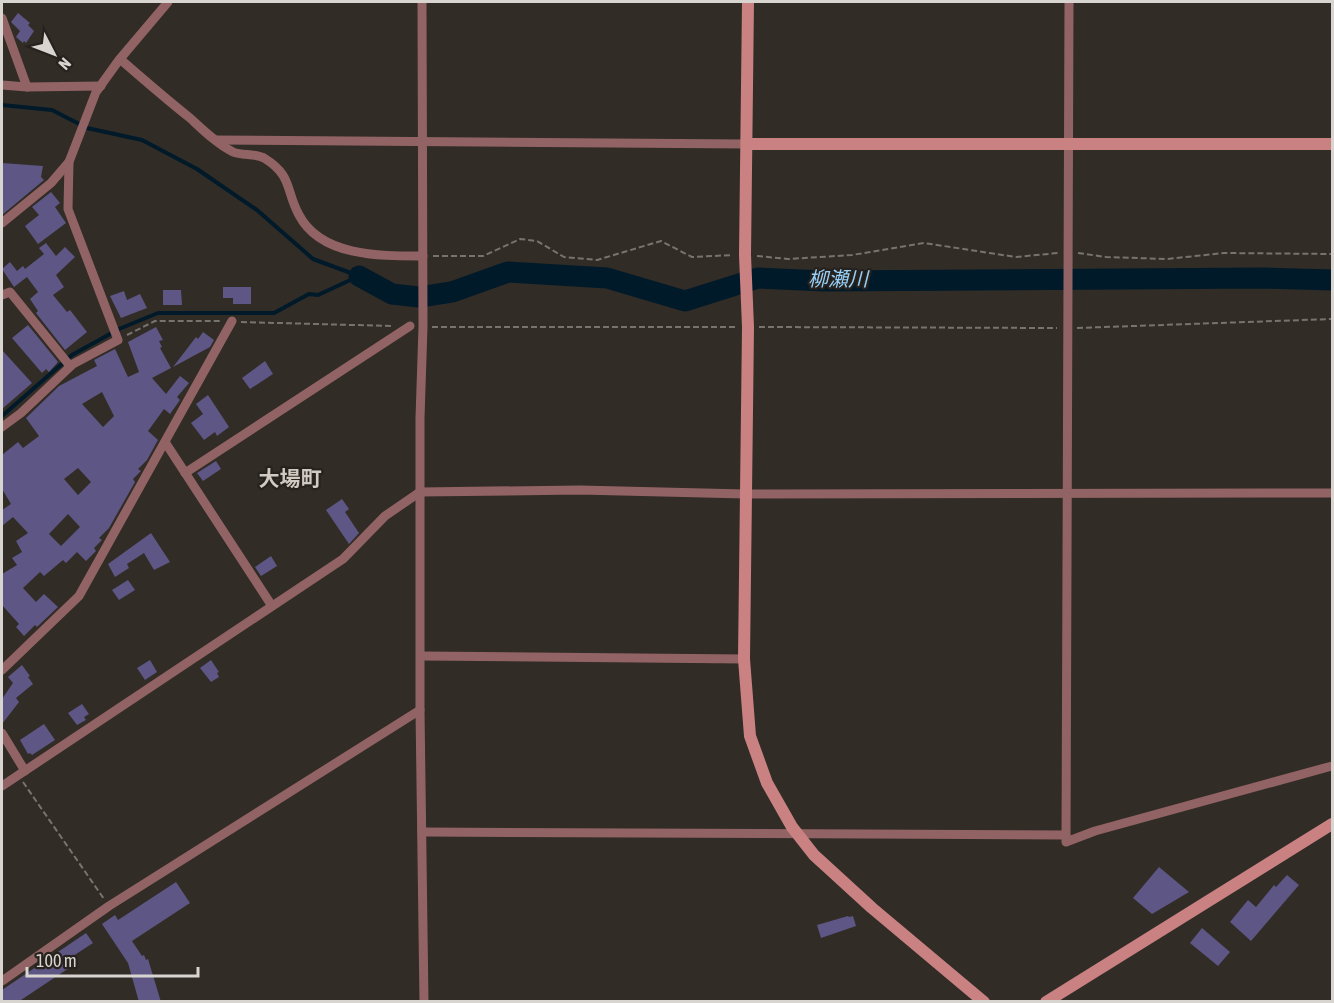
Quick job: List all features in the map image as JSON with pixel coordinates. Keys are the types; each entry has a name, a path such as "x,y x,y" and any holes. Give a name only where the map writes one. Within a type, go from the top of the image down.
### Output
{"street":[{"path":"2,223 51,183 70,159 100,86 168,2"},
{"path":"422,2 420,710 424,1002"},
{"path":"748,2 745,255 748,327 744,659 750,736 767,783 797,833 814,855 872,908 984,1002"},
{"path":"1069,2 1066,842 1095,831 1332,766"},
{"path":"2,18 27,87"},
{"path":"120,59 216,140 235,153 262,156 284,174 299,214 309,230 326,241 354,252 423,259"},
{"path":"2,85 100,86"},
{"path":"216,140 747,144 1332,144"},
{"path":"2,427 21,413 70,366 116,334 68,210 70,159"},
{"path":"2,295 10,292 70,366"},
{"path":"2,670 79,596 232,321"},
{"path":"185,473 410,326"},
{"path":"165,442 272,606"},
{"path":"2,786 343,559 385,516 420,492 580,490 745,494 1332,493"},
{"path":"421,656 744,659"},
{"path":"2,981 109,906 420,710"},
{"path":"2,733 22,773"},
{"path":"1046,1002 1332,824"},
{"path":"422,832 1066,835"}],"path":[{"path":"423,259 483,256 519,239 537,242 564,257 597,260 661,241 692,257 745,255 788,259 852,255 924,243 1016,257 1068,252 1106,257 1167,259 1224,252 1332,254"},
{"path":"116,334 155,321 191,319 410,326"},
{"path":"422,324 1068,328 1332,319"},
{"path":"22,773 109,906"}],"building":[{"path":"18,13 30,23 28,25 34,31 26,43 16,37 20,31 11,22"},
{"path":"2,163 43,166 41,177 44,180 2,215"},
{"path":"51,192 60,203 55,207 66,223 38,244 25,226 39,215 32,207"},
{"path":"46,243 56,256 65,247 75,257 56,275 64,287 53,295 67,312 70,310 87,332 65,350 36,313 38,311 30,299 38,292 27,277 14,287 2,269 10,262 17,271 23,266 25,269 44,254 39,248"},
{"path":"223,287 251,287 251,304 233,304 233,298 223,298"},
{"path":"163,290 181,290 182,305 163,305"},
{"path":"124,291 127,300 140,294 147,308 121,318 110,296"},
{"path":"28,325 58,362 49,372 46,369 42,373 12,338"},
{"path":"156,327 163,340 159,341 162,347 160,348 171,368 152,378 166,394 180,376 189,383 177,397 180,400 170,414 164,409 148,431 158,440 147,460 138,469 141,471 133,479 135,482 109,528 99,538 102,540 94,548 96,551 86,561 77,552 66,563 63,560 44,576 40,572 23,588 36,602 44,594 58,607 24,636 16,627 19,624 2,605 2,574 17,565 12,558 22,552 16,541 28,533 13,517 2,526 2,510 11,504 2,489 2,455 18,442 23,448 39,436 26,418 59,386 97,366 94,360 115,349 128,377 139,372 128,342","holes":["102,392 114,416 103,427 82,404","78,468 91,482 78,495 64,479","68,514 80,527 61,546 49,534"]},
{"path":"203,332 214,340 210,347 173,367 196,337 198,339"},
{"path":"2,350 32,383 2,409"},
{"path":"265,361 273,374 250,389 242,378"},
{"path":"208,395 229,427 217,436 215,432 204,440 191,423 203,414 196,404"},
{"path":"216,461 221,469 203,481 197,473"},
{"path":"342,499 349,509 345,512 359,533 349,544 326,510"},
{"path":"151,533 170,562 154,570 144,553 127,564 129,568 115,577 108,564"},
{"path":"271,556 277,566 261,576 255,567"},
{"path":"128,580 135,590 119,600 112,590"},
{"path":"150,660 157,672 145,680 137,668"},
{"path":"211,660 219,672 217,673 219,677 211,682 200,668"},
{"path":"22,665 33,684 16,698 19,702 2,724 2,699 13,683 8,677"},
{"path":"82,704 89,714 84,717 86,720 77,725 68,713"},
{"path":"44,724 55,740 32,755 28,754 20,740"},
{"path":"1159,867 1189,892 1152,914 1133,898"},
{"path":"1287,875 1299,885 1251,941 1230,922 1248,900 1256,907 1274,885 1276,887"},
{"path":"176,882 190,903 132,941 142,956 148,959 161,1002 139,1002 128,963 102,924 115,915 118,920"},
{"path":"853,916 856,926 821,938 817,925"},
{"path":"1202,928 1230,952 1218,966 1190,943"},
{"path":"86,933 93,943 67,960 72,966 18,1002 2,1002 2,990"}],"waterway":[{"path":"2,105 52,110 87,128 142,140 197,169 257,210 313,259 359,276"},
{"name":"柳瀬川","path":"359,276 392,294 419,297 452,292 508,272 607,278 685,301 758,278 824,281 1262,278 1332,280"},
{"path":"2,416 72,355 119,329 158,313 274,313 309,294 318,295 359,276"}],"district":[{"name":"大場町","path":"290,479"}]}
